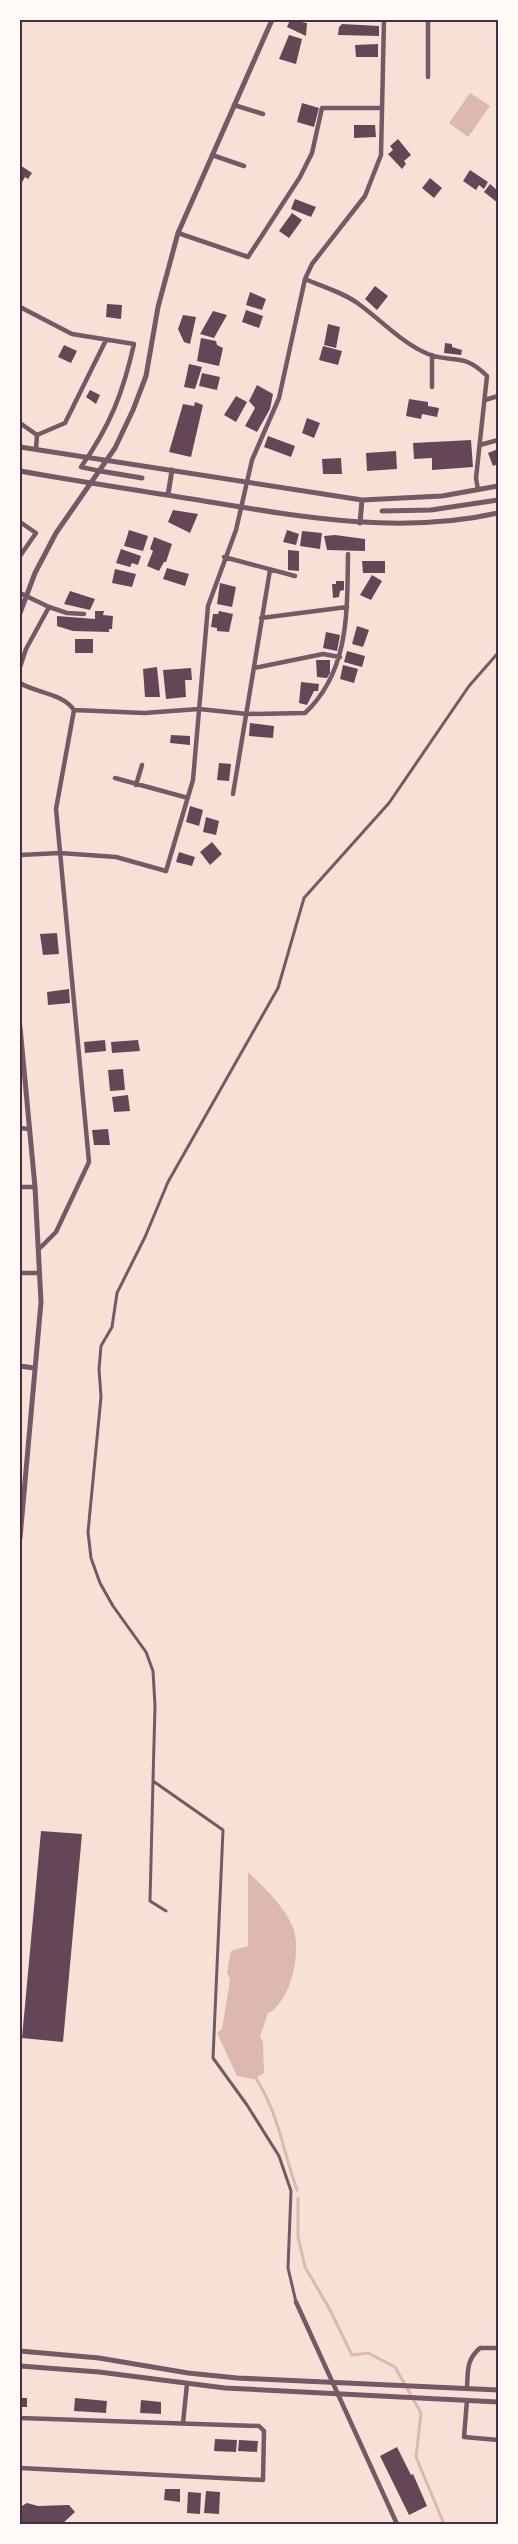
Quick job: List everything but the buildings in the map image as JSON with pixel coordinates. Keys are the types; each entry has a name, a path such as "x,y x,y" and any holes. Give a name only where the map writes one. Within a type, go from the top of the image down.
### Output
{"street":[{"path":"20,613 22,595 56,533 100,471 122,434 143,383 158,307 178,233 272,20"},
{"path":"20,855 60,853 116,857 165,871 193,780 208,606 236,528 252,460 279,398 305,279 312,264 365,196 381,155 384,20"},
{"path":"428,20 428,77"},
{"path":"234,105 263,114"},
{"path":"178,233 248,257 300,177 312,153 322,108 381,108"},
{"path":"212,155 244,166"},
{"path":"305,279 358,303 385,326 421,350 432,355 467,360 477,365 487,376 476,478 478,490"},
{"path":"20,308 72,334 134,344 128,373 111,418 102,437 81,467 142,478"},
{"path":"37,435 65,423 106,340"},
{"path":"432,355 432,387"},
{"path":"485,400 498,396"},
{"path":"20,423 37,435"},
{"path":"36,449 37,435"},
{"path":"480,445 498,440"},
{"path":"20,447 362,500 442,496 498,486"},
{"path":"168,495 172,470"},
{"path":"20,471 317,520 360,523 443,522 498,513"},
{"path":"360,523 362,500"},
{"path":"382,511 431,510 498,500"},
{"path":"20,522 36,533 20,556"},
{"path":"74,710 144,713 199,709 247,714 306,713 320,699 340,657 347,607 348,554"},
{"path":"225,557 295,576"},
{"path":"233,794 270,570"},
{"path":"22,595 67,613 84,614"},
{"path":"20,667 26,649 49,607"},
{"path":"261,618 347,607"},
{"path":"166,1911 150,1901 155,1706 153,1671 147,1652 113,1606 100,1583 91,1558 86,1532 100,1397 101,1346 112,1327 117,1293 145,1237 168,1182 278,988 304,898 388,802 469,686 498,653"},
{"path":"254,668 323,654 340,657"},
{"path":"20,683 52,695 71,705 74,710 56,809 89,1162 56,1232 39,1249"},
{"path":"136,784 142,765"},
{"path":"115,778 188,798"},
{"path":"20,1027 35,1187 41,1302 22,1489 20,1538"},
{"path":"20,1128 29,1129"},
{"path":"20,1187 35,1187"},
{"path":"20,1273 40,1273"},
{"path":"20,1366 34,1368"},
{"path":"95,1397 100,1397"},
{"path":"153,1780 224,1830 213,2058 247,2105 279,2156 291,2192 288,2268 296,2302 397,2524"},
{"path":"466,2388 468,2360 473,2353 480,2348 498,2348"},
{"path":"20,2351 99,2358 188,2373 268,2380 498,2390"},
{"path":"20,2366 273,2391 498,2402"},
{"path":"183,2423 187,2384"},
{"path":"467,2400 464,2437 498,2440"},
{"path":"20,2418 260,2426 264,2431 262,2480 20,2468"}],"shaded area":[{"path":"470,93 490,106 468,137 449,123"},
{"path":"248,1872 283,1910 292,1925 296,1947 289,1987 276,2007 268,2013 260,2036 263,2042 264,2073 254,2079 237,2076 217,2033 222,2029 230,1980 227,1972 231,1951 248,1946"}],"waterway":[{"path":"255,2077 275,2117 297,2190"},
{"path":"298,2198 298,2237 305,2267 329,2308 352,2355 368,2353 395,2367 421,2413 416,2457 444,2524"}]}
